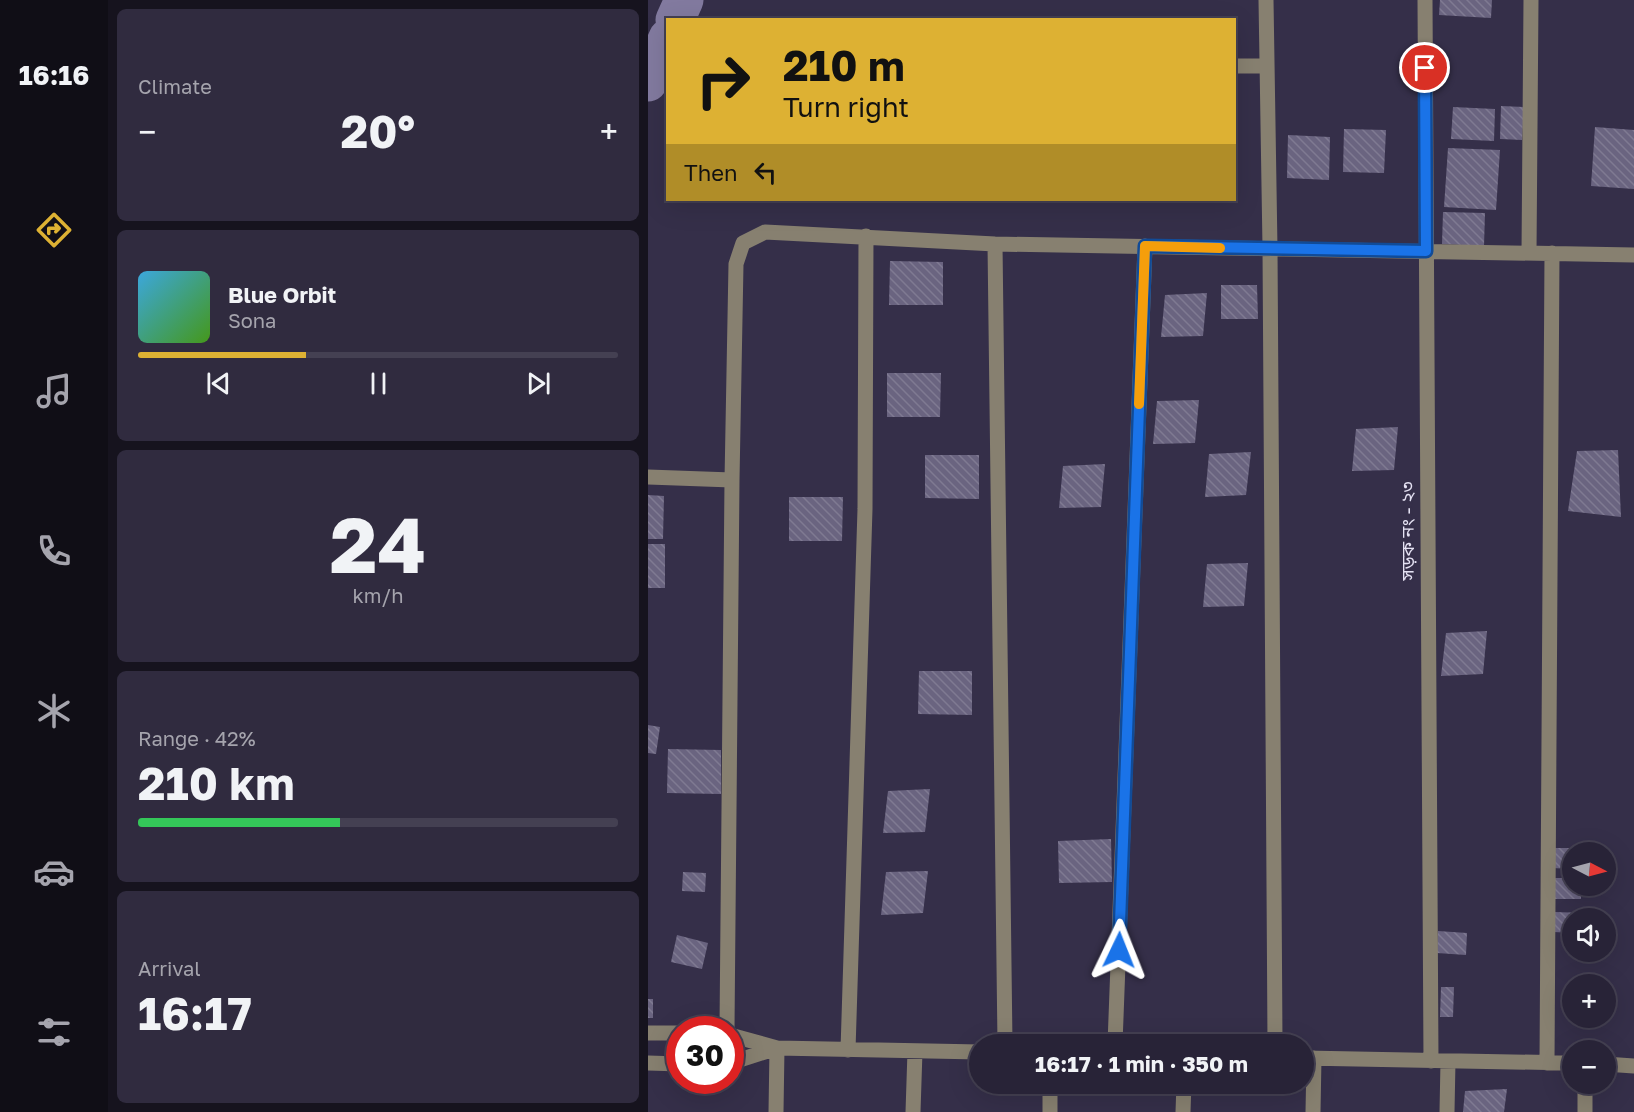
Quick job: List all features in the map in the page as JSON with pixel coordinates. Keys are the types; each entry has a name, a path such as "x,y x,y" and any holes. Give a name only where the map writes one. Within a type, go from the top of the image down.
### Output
{"street":[{"path":"1266,0 1270,248 1275,1034"},
{"name":"সড়ক নং - ২৩","path":"1425,0 1431,1061"},
{"path":"1529,253 1531,0"},
{"path":"1236,66 1267,66"},
{"path":"727,1016 736,264 743,243 765,232 995,244 1634,255"},
{"path":"848,1050 865,509 866,236"},
{"path":"995,244 1005,1034"},
{"path":"1115,1034 1145,246"},
{"path":"1547,1063 1552,253"},
{"path":"648,477 732,480"},
{"path":"648,1033 666,1033"},
{"path":"744,1039 777,1048 969,1052"},
{"path":"744,1059 777,1048"},
{"path":"776,1112 777,1048"},
{"path":"913,1112 915,1051"},
{"path":"1314,1058 1562,1063"},
{"path":"1447,1112 1448,1061"},
{"path":"648,1063 666,1064"},
{"path":"1616,1065 1634,1066"},
{"path":"1050,1094 1050,1112"},
{"path":"1183,1112 1184,1094"},
{"path":"1312,1094 1313,1112"},
{"path":"1585,1112 1586,1094"}],"building":[{"path":"1440,0 1492,0 1491,18 1439,15"},
{"path":"1501,106 1524,107 1522,140 1500,139"},
{"path":"1453,107 1495,109 1494,141 1451,139"},
{"path":"1595,127 1634,130 1634,189 1591,186"},
{"path":"1344,129 1386,130 1384,173 1343,172"},
{"path":"1288,135 1330,137 1329,180 1287,178"},
{"path":"1448,148 1500,150 1496,210 1444,207"},
{"path":"1443,212 1485,213 1484,246 1442,244"},
{"path":"890,261 943,262 943,305 889,305"},
{"path":"1221,285 1257,285 1258,319 1221,319"},
{"path":"1207,293 1203,336 1161,337 1165,295"},
{"path":"887,373 941,373 940,417 887,417"},
{"path":"1199,400 1195,443 1153,444 1157,401"},
{"path":"1398,427 1394,470 1352,471 1356,429"},
{"path":"1618,450 1621,517 1568,511 1577,451"},
{"path":"1251,452 1246,495 1205,497 1209,454"},
{"path":"925,455 979,455 979,499 925,498"},
{"path":"1105,464 1101,507 1059,508 1063,466"},
{"path":"648,495 664,496 663,539 648,539"},
{"path":"789,497 843,497 842,541 789,541"},
{"path":"648,544 665,544 665,588 648,588"},
{"path":"1248,563 1244,606 1203,607 1207,564"},
{"path":"1487,631 1483,674 1441,676 1446,633"},
{"path":"919,671 972,671 972,715 918,714"},
{"path":"648,725 660,727 656,754 648,753"},
{"path":"668,749 721,750 721,794 667,793"},
{"path":"930,789 925,832 883,833 888,791"},
{"path":"1111,839 1112,882 1059,883 1058,841"},
{"path":"1553,848 1562,848 1562,868 1552,868"},
{"path":"928,871 923,913 881,915 886,872"},
{"path":"683,872 706,873 705,892 682,891"},
{"path":"1552,878 1562,878 1562,896 1581,896 1581,899 1551,899"},
{"path":"1555,912 1562,912 1562,932 1554,932"},
{"path":"1438,931 1467,933 1466,955 1437,953"},
{"path":"677,935 708,943 702,969 671,962"},
{"path":"1441,987 1454,987 1453,1017 1440,1017"},
{"path":"648,999 653,999 653,1018 648,1018"},
{"path":"1507,1089 1504,1112 1463,1112 1465,1091"}],"waterway":[{"path":"676,18 684,0"},
{"path":"648,82 666,42"}],"slow traffic":[{"path":"1139,404 1145,246 1220,248"}],"route":[{"path":"1119,950 1145,246 1426,251 1425,68"}]}
